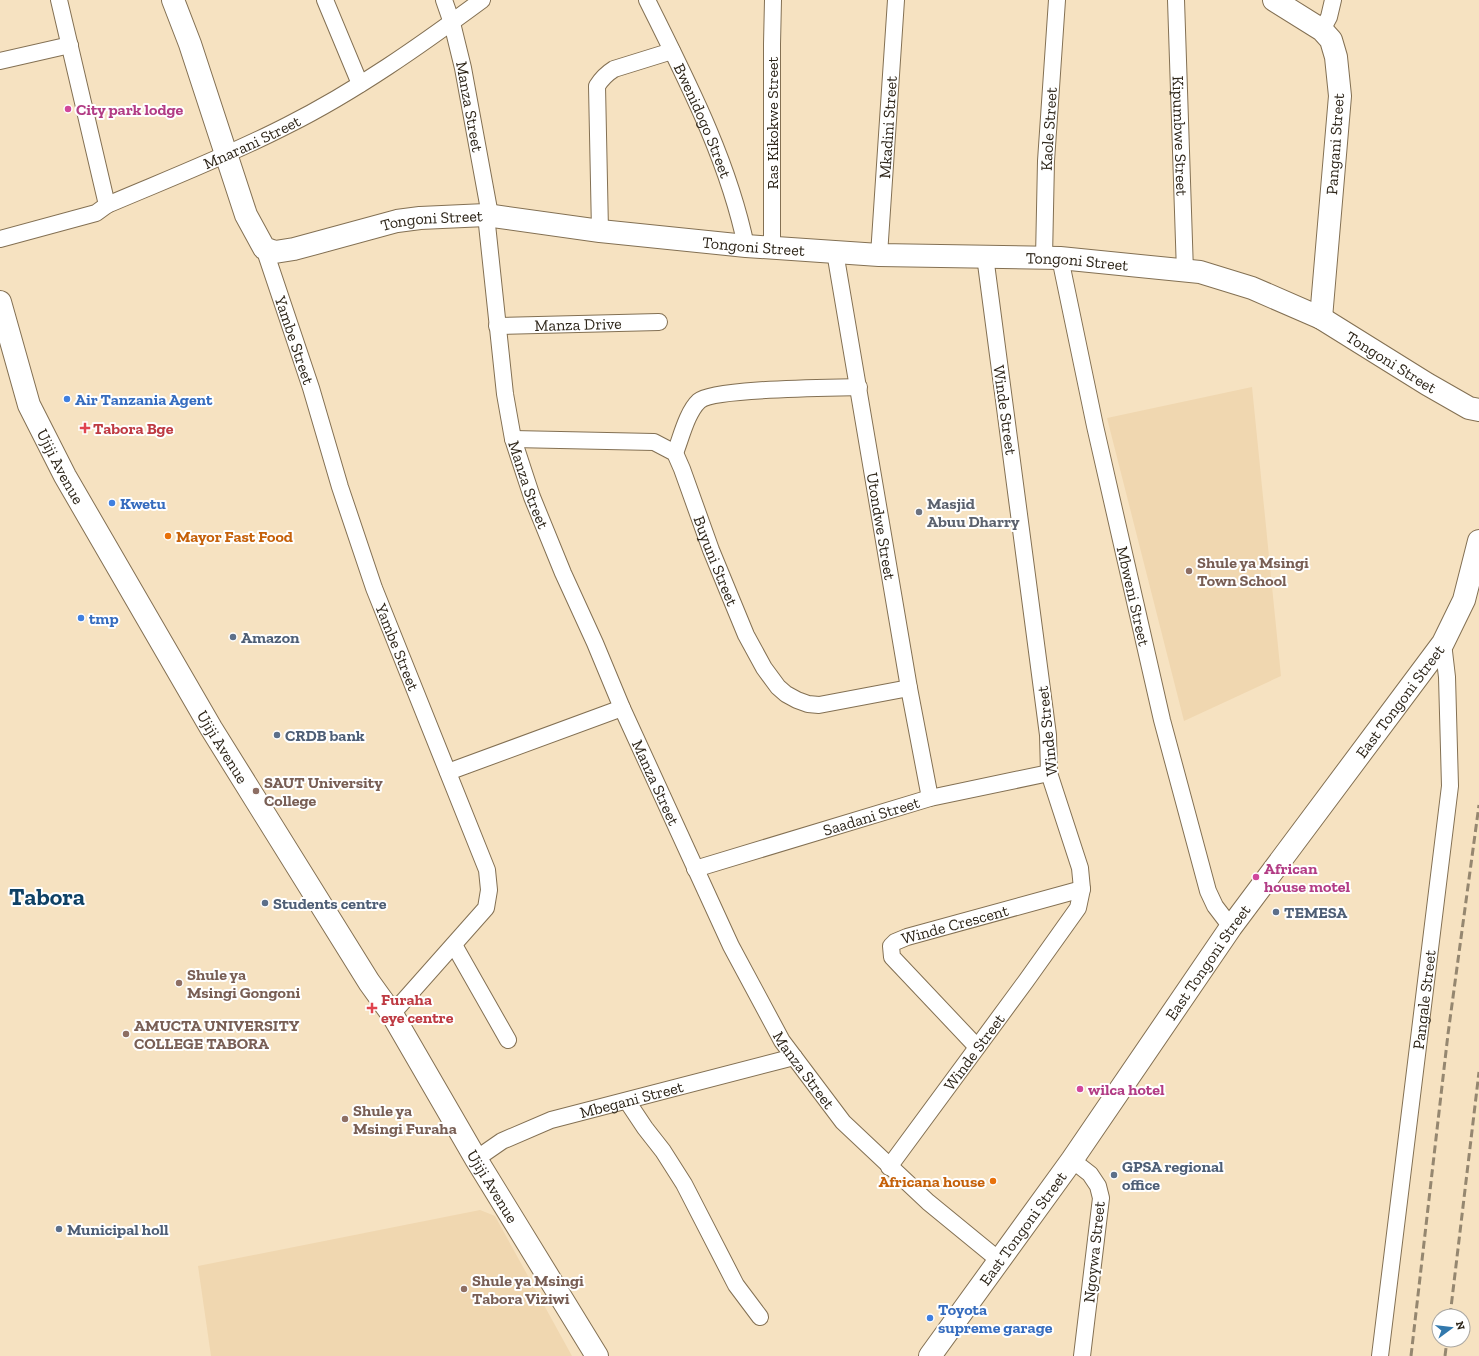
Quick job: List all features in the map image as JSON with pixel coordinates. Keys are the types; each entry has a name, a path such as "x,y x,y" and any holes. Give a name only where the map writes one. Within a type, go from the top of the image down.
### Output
{"main road":[{"path":"173,0 190,44 246,215 264,248"},
{"name":"Pangani Street","path":"1274,0 1322,30 1331,40 1336,57 1340,96 1321,318"},
{"name":"Tongoni Street","path":"264,248 275,252 294,249 397,221 420,218 488,215 600,231 746,246 879,255 1052,258 1184,272 1200,272 1252,288 1321,318 1427,384 1469,408 1479,410"},
{"name":"Ujiji Avenue","path":"0,302 29,405 66,476 212,728 368,982 392,1014 476,1159 598,1356"},
{"path":"0,343 29,405"},
{"name":"East Tongoni Street","path":"930,1356 1072,1160 1231,927 1443,643 1464,600 1479,541"}],"street":[{"path":"59,0 107,205"},
{"path":"325,0 360,84"},
{"name":"Manza Street","path":"444,0 452,22 463,68 488,215 497,326 505,394 513,440 532,497 563,573 622,708 730,946 782,1041 843,1122 889,1167 928,1202 1000,1261"},
{"name":"Mnarani Street","path":"0,239 96,213 107,205 288,125 360,84 482,0"},
{"name":"Bwenidogo Street","path":"647,0 701,113 730,183 740,216 746,246"},
{"name":"Ras Kikokwe Street","path":"772,247 773,0"},
{"name":"Mkadini Street","path":"879,255 896,0"},
{"name":"Kaole Street","path":"1052,258 1046,161 1057,0"},
{"name":"Kipumbwe Street","path":"1176,0 1184,272"},
{"path":"1322,30 1329,17 1333,0"},
{"path":"0,61 70,45"},
{"path":"600,231 598,86 601,79 614,69 672,51"},
{"name":"Yambe Street","path":"264,248 310,388 340,487 374,588 487,870 489,890 486,908 392,1014"},
{"name":"Utondwe Street","path":"835,252 909,688 930,798"},
{"name":"Winde Street","path":"889,1167 1078,908 1082,889 1080,868 1075,850 1049,773 1048,735 985,256"},
{"name":"Mbweni Street","path":"1052,258 1095,426 1162,720 1208,891 1215,906 1231,927"},
{"name":"Manza Drive","path":"497,326 659,322"},
{"path":"513,440 654,442 675,453 690,413 699,400 707,396 731,392 859,387"},
{"name":"Buyuni Street","path":"675,453 711,550 746,635 764,668 778,687 797,700 808,704 820,705 909,688"},
{"name":"Pangale Street","path":"1380,1356 1450,786 1447,677 1443,643"},
{"path":"448,772 622,708"},
{"name":"Saadani Street","path":"695,869 930,798 1049,773"},
{"name":"Winde Crescent","path":"977,1047 892,957 891,946 895,942 907,937 1082,889"},
{"path":"454,945 508,1040"},
{"name":"Mbegani Street","path":"476,1159 502,1141 551,1120 794,1057"},
{"path":"627,1100 644,1128 664,1151 684,1184 736,1285 760,1317"},
{"name":"Ngoywa Street","path":"1072,1160 1090,1174 1098,1186 1101,1198 1082,1356"}],"shaded area":[{"path":"1252,387 1281,676 1184,721 1107,418"},
{"path":"480,1210 495,1216 572,1356 211,1356 198,1266"}],"railway":[{"path":"1411,1356 1448,1034 1479,805"},
{"path":"1451,1308 1479,1072"},
{"path":"1445,1356 1446,1348"}],"place":[{"name":"City park lodge","path":"68,109"},
{"name":"Air Tanzania Agent","path":"67,399"},
{"name":"Tabora Bge","path":"85,428"},
{"name":"Kwetu","path":"112,503"},
{"name":"Masjid Abuu Dharry","path":"919,512"},
{"name":"Mayor Fast Food","path":"168,536"},
{"name":"Shule ya Msingi Town School","path":"1189,571"},
{"name":"tmp","path":"81,618"},
{"name":"Amazon","path":"233,637"},
{"name":"CRDB bank","path":"277,735"},
{"name":"SAUT University College","path":"256,791"},
{"name":"African house motel","path":"1256,877"},
{"name":"Students centre","path":"265,903"},
{"name":"TEMESA","path":"1276,912"},
{"name":"Shule ya Msingi Gongoni","path":"179,983"},
{"name":"Furaha eye centre","path":"372,1008"},
{"name":"AMUCTA UNIVERSITY COLLEGE TABORA","path":"126,1034"},
{"name":"wilca hotel","path":"1080,1089"},
{"name":"Shule ya Msingi Furaha","path":"345,1119"},
{"name":"GPSA regional office","path":"1114,1175"},
{"name":"Africana house","path":"993,1181"},
{"name":"Municipal holl","path":"59,1229"},
{"name":"Shule ya Msingi Tabora Viziwi","path":"464,1289"},
{"name":"Toyota supreme garage","path":"930,1318"}],"district":[{"name":"Tabora","path":"47,896"}]}
